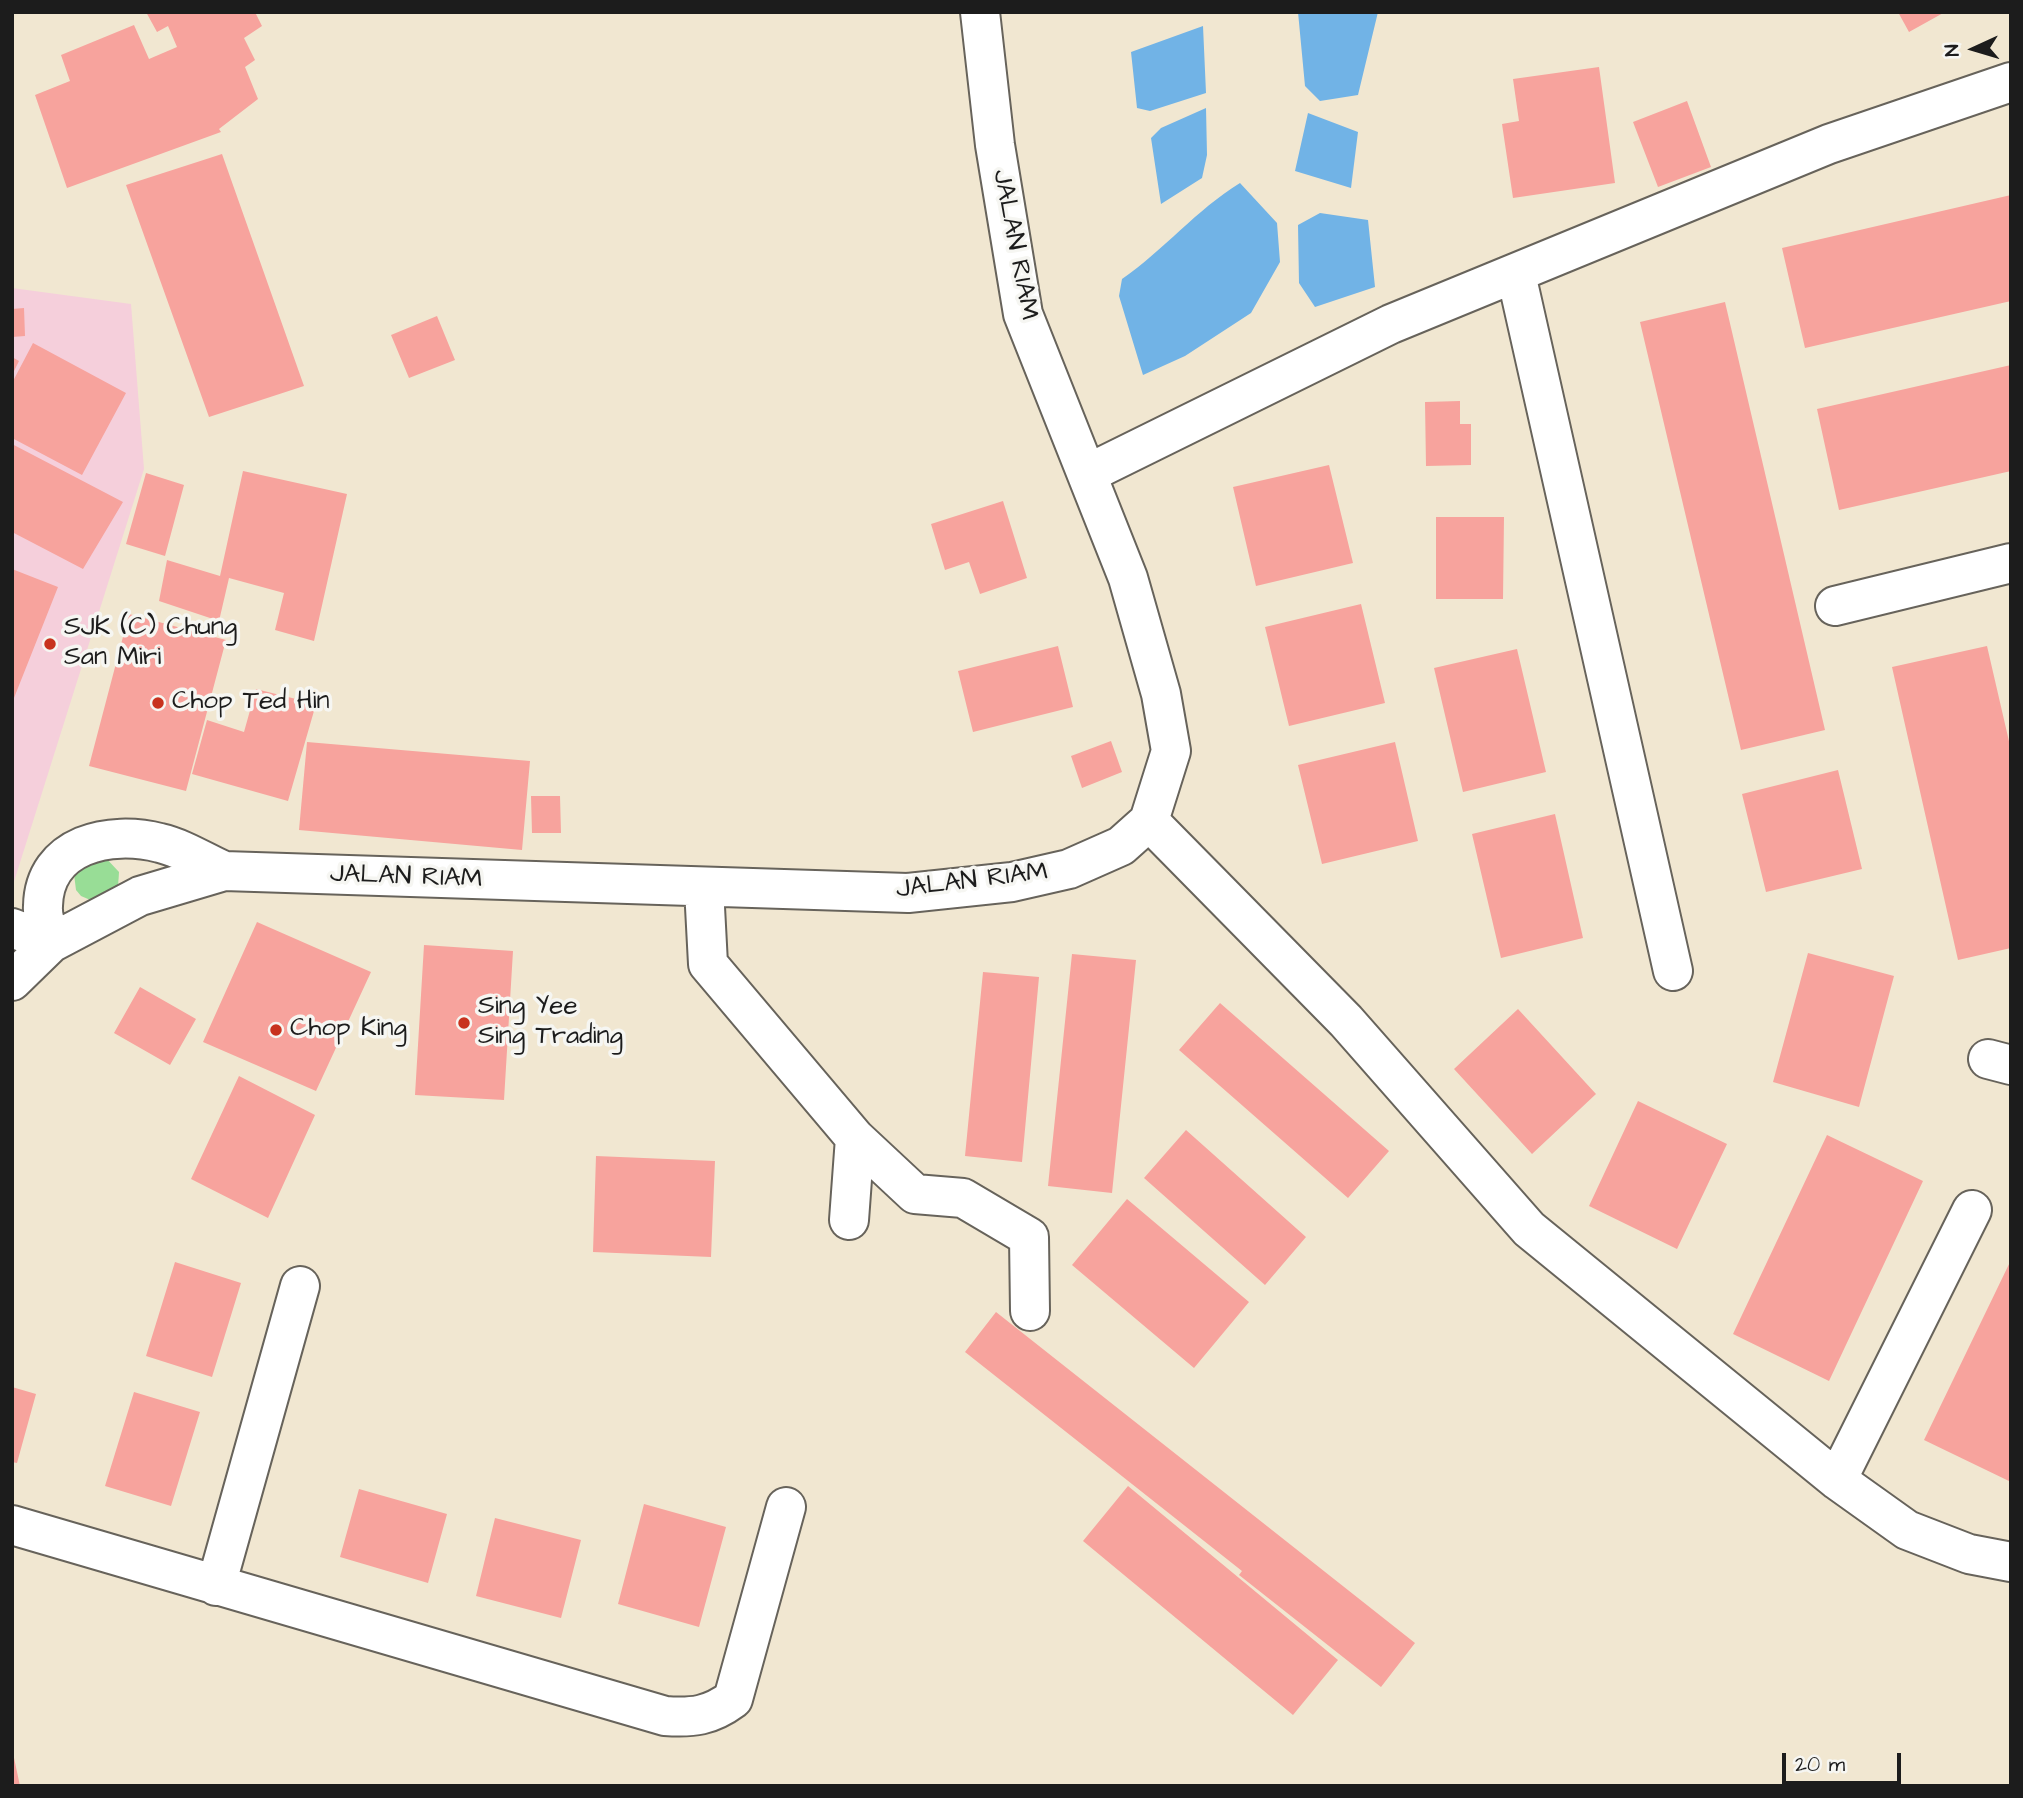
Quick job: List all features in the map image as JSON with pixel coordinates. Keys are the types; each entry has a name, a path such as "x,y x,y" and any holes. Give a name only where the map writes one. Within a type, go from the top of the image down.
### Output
{"street":[{"name":"JALAN RIAM","path":"12,981 51,943 140,896 224,871 908,893 1012,883 1069,869 1121,846 1149,821 1171,751 1161,694 1128,578 1023,314 995,145 980,12"},
{"path":"1087,474 1391,324 1829,144 2011,82"},
{"path":"1516,274 1673,971"},
{"path":"1835,606 2011,564"},
{"path":"1149,821 1346,1021 1529,1229 1837,1480 1907,1530 1969,1554 2011,1562"},
{"path":"51,943 42,909 46,884 57,864 71,852 93,840 122,838 162,843 224,871"},
{"path":"704,888 708,964 855,1138 915,1194 963,1198 1028,1237 1030,1311"},
{"path":"12,928 51,943"},
{"path":"849,1220 855,1138"},
{"path":"1837,1480 1972,1210"},
{"path":"216,1586 300,1286"},
{"path":"12,1524 664,1716 691,1718 716,1712 733,1699 786,1507"}],"shaded area":[{"name":"SJK (C) Chung San Miri","path":"12,288 131,304 144,469 12,888"}],"green space":[{"path":"104,856 119,872 118,887 95,902 81,896 76,890 74,874"}],"water":[{"path":"1298,12 1378,12 1358,95 1320,101 1305,86"},
{"path":"1203,26 1206,93 1150,111 1137,108 1131,52"},
{"path":"1206,108 1207,155 1202,178 1161,204 1151,138 1161,128"},
{"path":"1308,113 1358,132 1351,188 1295,171"},
{"path":"1240,183 1277,223 1280,262 1251,313 1185,356 1143,375 1119,296 1122,279 1209,205"},
{"path":"1320,213 1368,220 1375,287 1315,307 1299,283 1298,225"}],"building":[{"path":"146,12 255,12 262,26 244,38 255,60 245,67 258,99 219,129 221,132 67,188 35,95 70,81 61,55 134,25 149,59 177,47 168,26 157,32"},
{"path":"1898,12 1945,12 1909,32"},
{"path":"1599,67 1615,183 1513,198 1502,124 1519,121 1513,79"},
{"path":"1687,101 1711,167 1658,187 1633,122"},
{"path":"222,154 304,386 209,417 126,185"},
{"path":"2011,195 2011,301 1805,348 1782,248"},
{"path":"1725,302 1825,730 1741,750 1640,322"},
{"path":"24,308 25,336 12,337 12,309"},
{"path":"437,316 455,360 409,378 391,335"},
{"path":"33,343 126,393 82,475 12,438 12,383"},
{"path":"12,357 19,361 12,375"},
{"path":"2011,365 2011,471 1839,510 1817,409"},
{"path":"1460,401 1460,424 1471,424 1471,465 1426,466 1425,402"},
{"path":"12,444 123,502 83,569 12,532"},
{"path":"1329,465 1353,563 1256,586 1233,487"},
{"path":"243,471 347,494 314,641 275,630 284,593 229,578 219,621 159,601 167,560 220,576"},
{"path":"146,473 184,485 165,556 126,544"},
{"path":"1003,501 1027,578 980,594 969,562 945,570 931,524"},
{"path":"1436,517 1504,517 1503,599 1436,599"},
{"path":"12,569 58,587 12,703"},
{"path":"1361,604 1385,703 1289,726 1265,627"},
{"name":"Chop Ted Hin","path":"129,614 226,640 186,791 89,766"},
{"path":"1058,646 1073,707 973,732 958,671"},
{"path":"1987,646 2011,750 2011,948 1958,960 1892,667"},
{"path":"1517,649 1546,772 1463,792 1434,668"},
{"path":"256,689 316,704 288,801 192,774 207,720 244,732"},
{"path":"1111,741 1122,772 1082,788 1071,756"},
{"path":"307,742 530,761 522,850 299,830"},
{"path":"1395,742 1418,841 1322,864 1298,765"},
{"path":"1838,770 1862,869 1766,892 1742,794"},
{"path":"531,796 560,796 561,833 532,833"},
{"path":"1555,814 1583,938 1501,958 1472,834"},
{"name":"Chop King","path":"257,922 371,972 316,1091 203,1042"},
{"name":"Sing Yee Sing Trading","path":"424,945 513,951 504,1100 415,1095"},
{"path":"1808,953 1894,976 1859,1107 1773,1082"},
{"path":"1072,954 1136,960 1112,1193 1048,1186"},
{"path":"983,972 1039,977 1022,1162 965,1156"},
{"path":"140,987 196,1019 170,1065 114,1033"},
{"path":"1220,1003 1389,1151 1348,1198 1179,1050"},
{"path":"1518,1009 1596,1094 1532,1154 1454,1069"},
{"path":"239,1076 315,1115 268,1218 191,1179"},
{"path":"1638,1101 1727,1144 1677,1249 1589,1206"},
{"path":"1186,1130 1306,1237 1265,1285 1144,1178"},
{"path":"1827,1135 1923,1181 1829,1381 1733,1334"},
{"path":"596,1156 715,1161 711,1257 593,1252"},
{"path":"1127,1199 1249,1302 1194,1368 1072,1265"},
{"path":"2011,1260 2011,1482 1924,1440"},
{"path":"175,1262 241,1283 212,1377 146,1356"},
{"path":"996,1312 1415,1643 1381,1687 1239,1575 1242,1571 965,1352"},
{"path":"12,1387 36,1394 17,1463 12,1462"},
{"path":"134,1392 200,1412 171,1506 105,1486"},
{"path":"1128,1486 1338,1660 1293,1715 1083,1541"},
{"path":"359,1489 447,1514 428,1583 340,1557"},
{"path":"644,1504 726,1527 699,1627 618,1604"},
{"path":"495,1518 581,1540 561,1618 476,1596"},
{"path":"13,1753 20,1786 12,1786"}],"place":[{"name":"SJK (C) Chung San Miri","path":"50,644"},
{"name":"Chop Ted Hin","path":"158,703"},
{"name":"Sing Yee Sing Trading","path":"464,1023"},
{"name":"Chop King","path":"276,1030"}]}
